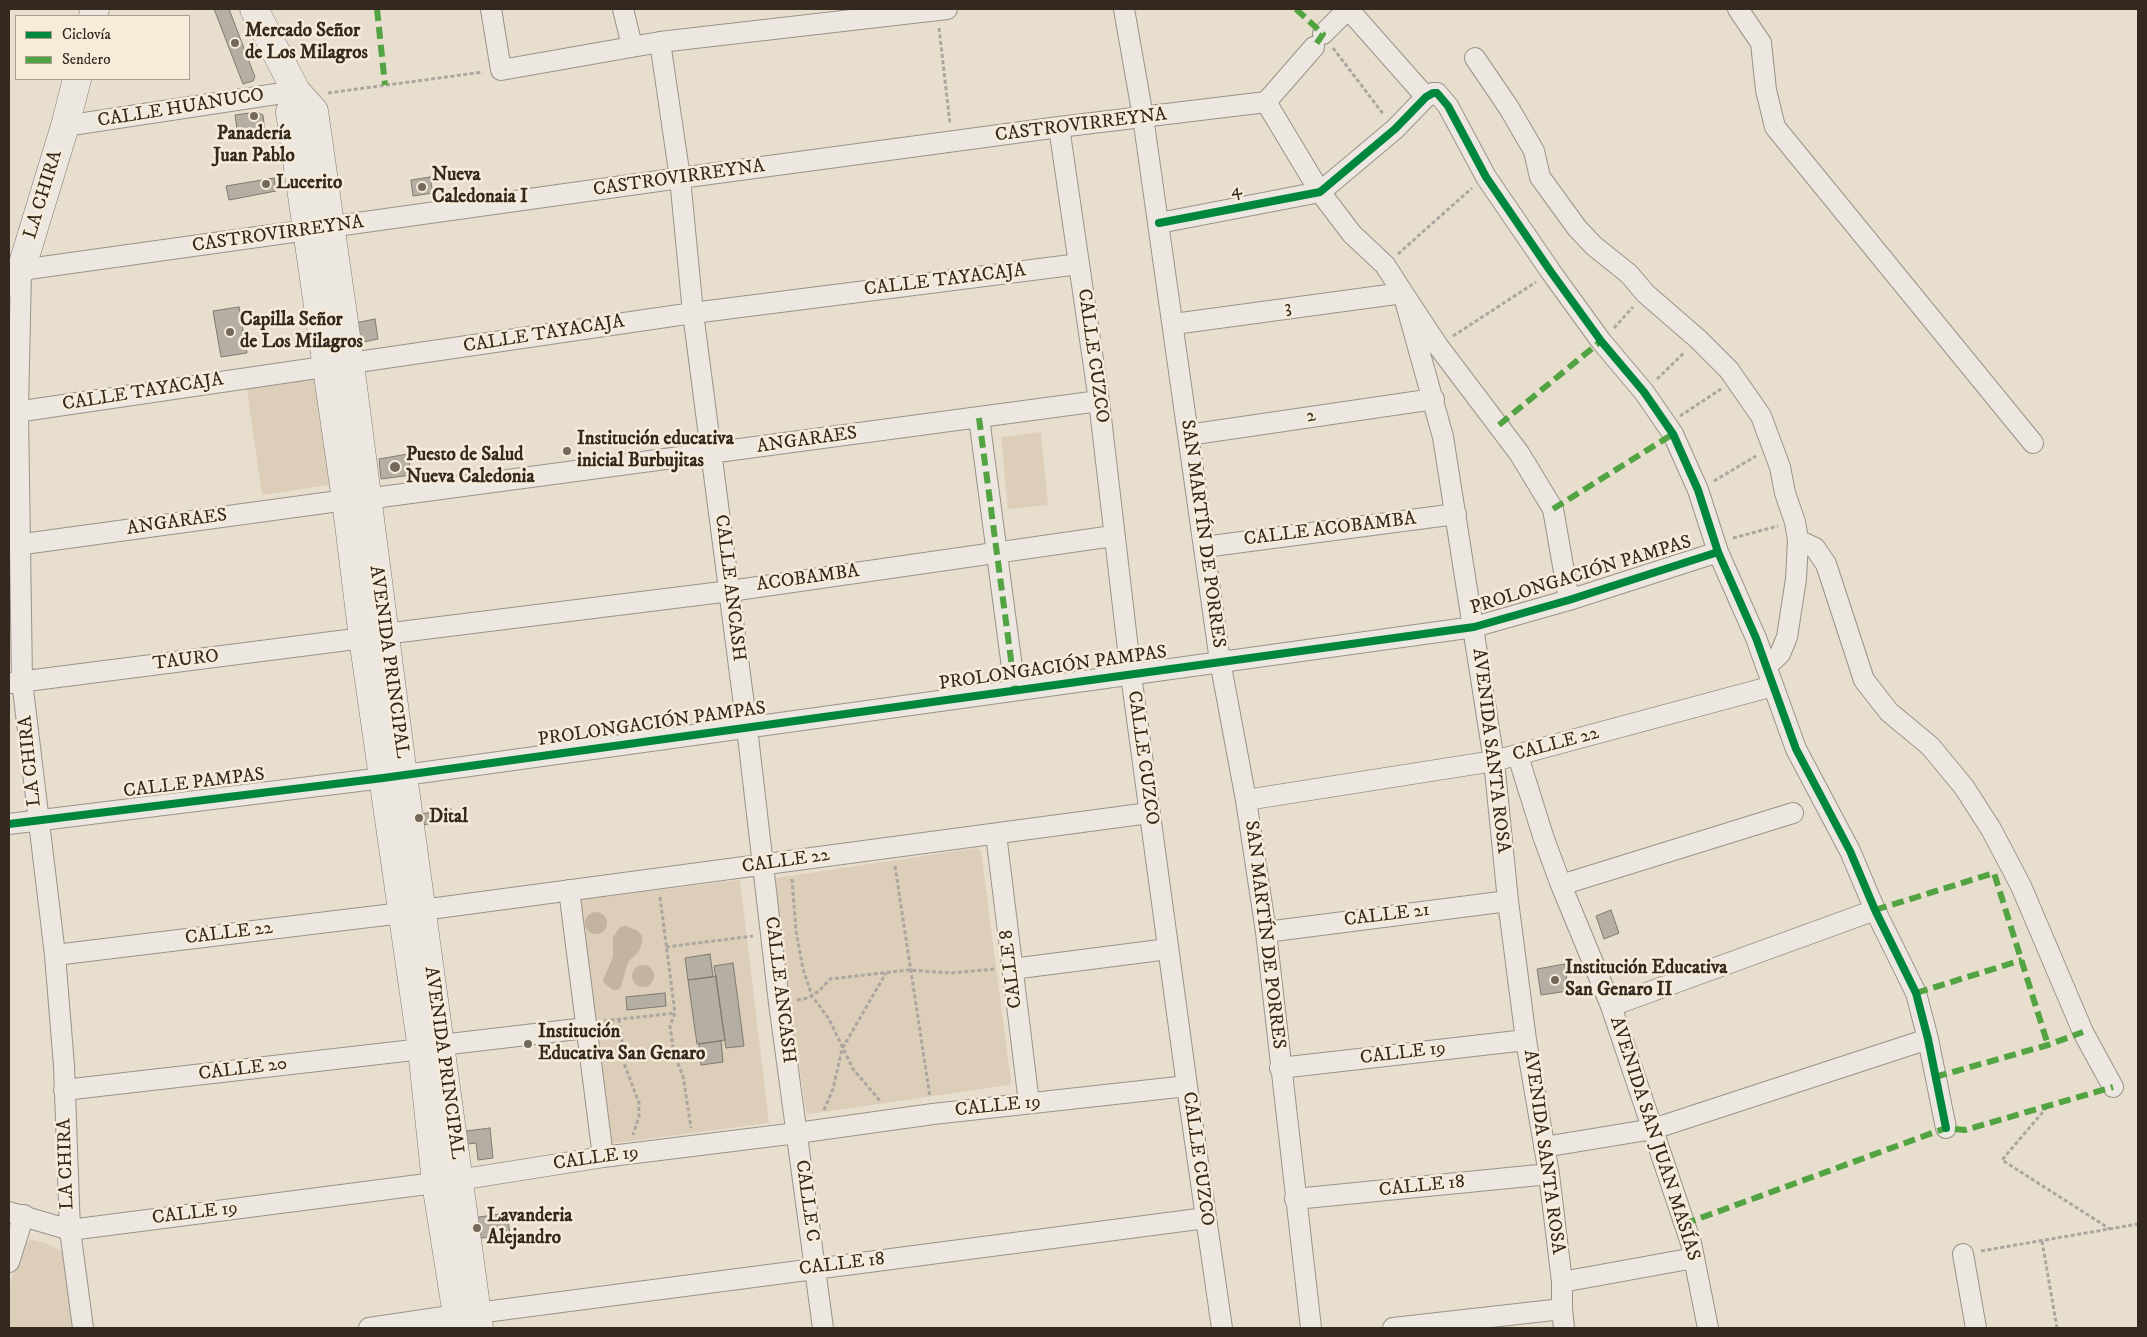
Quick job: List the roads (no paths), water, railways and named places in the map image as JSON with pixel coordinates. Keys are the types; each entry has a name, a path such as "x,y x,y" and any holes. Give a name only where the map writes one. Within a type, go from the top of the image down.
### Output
{"street":[{"name":"AVENIDA PRINCIPAL","path":"254,9 296,91 314,111 320,229 373,636 432,1047 447,1182 468,1321"},
{"path":"491,9 501,70 660,42 942,10"},
{"path":"623,9 632,46"},
{"name":"SAN MARTÍN DE PORRES","path":"1124,9 1143,118 1174,324 1220,662 1246,800 1266,932 1311,1328"},
{"path":"1738,9 1761,43 1766,90 1775,127 2033,443"},
{"path":"1266,102 1347,10 1350,10 1426,97"},
{"name":"CALLE ANCASH","path":"660,42 680,178 693,313 730,591 779,1003 806,1132"},
{"path":"1475,58 1509,108 1529,143 1535,154 1540,177 1577,228 1594,246 1629,274 1646,294 1698,339 1736,379 1761,416 1780,467 1785,494 1797,531 1796,579 1787,637 1780,654 1767,666"},
{"name":"LA CHIRA","path":"77,80 65,126 15,277 14,545 16,683 38,819 56,955 70,1230 83,1328"},
{"name":"CALLE HUANUCO","path":"65,126 296,91"},
{"path":"1320,192 1394,129 1426,97 1433,93 1437,94 1448,106 1486,176 1551,272 1601,341 1644,392 1667,424 1698,490 1717,547 1767,666 1796,749 1850,852 1916,993 1928,1039 1946,1128"},
{"name":"CASTROVIRREYNA","path":"15,277 320,229 680,178 1059,127 1266,102"},
{"name":"AVENIDA SANTA ROSA","path":"1266,102 1320,192 1352,234 1385,266 1403,293 1434,399 1443,437 1456,514 1494,762 1508,901 1526,1040 1549,1174 1562,1282 1563,1319"},
{"name":"CALLE CUZCO","path":"1059,127 1098,400 1113,536 1186,1086 1222,1328"},
{"name":"4","path":"1159,223 1320,192"},
{"name":"CALLE TAYACAJA","path":"14,412 693,313 1079,264"},
{"path":"1403,293 1438,346 1519,453 1552,509 1569,600"},
{"name":"3","path":"1174,324 1403,293"},
{"name":"2","path":"1188,435 1434,399"},
{"name":"ANGARAES","path":"14,545 979,418 1098,400"},
{"path":"979,418 1015,690"},
{"name":"CALLE ACOBAMBA","path":"1204,547 1456,514"},
{"path":"1797,531 1815,548 1826,564 1864,680 1889,712 1930,746 1964,787 1991,829 2021,886 2083,1032 2113,1087"},
{"name":"ACOBAMBA","path":"373,636 730,591 1113,536"},
{"name":"PROLONGACIÓN PAMPAS","path":"393,777 1474,627 1569,600 1717,547"},
{"name":"TAURO","path":"16,683 373,636"},
{"name":"CALLE 22","path":"1246,800 1494,762 1774,686"},
{"name":"AVENIDA SAN JUAN MASÍAS","path":"1518,756 1561,885 1612,1006 1691,1243 1708,1328"},
{"name":"CALLE PAMPAS","path":"9,824 393,777"},
{"name":"CALLE 22","path":"56,955 763,866 1150,813"},
{"path":"1561,885 1793,813"},
{"name":"CALLE 8","path":"996,834 1029,1103"},
{"path":"569,890 586,1025 613,1156"},
{"name":"CALLE 21","path":"1266,932 1508,901"},
{"path":"1612,1006 1876,910"},
{"path":"1012,968 1168,948"},
{"name":"CALLE 20","path":"64,1090 432,1047 586,1025"},
{"path":"1544,1147 1653,1129 1928,1039"},
{"name":"CALLE 19","path":"1280,1068 1526,1040"},
{"name":"CALLE 19","path":"16,1214 70,1230 447,1182 613,1156 933,1114 1186,1086"},
{"name":"CALLE C","path":"806,1132 815,1268 823,1328"},
{"name":"CALLE 18","path":"1295,1199 1549,1174"},
{"path":"9,1262 16,1214"},
{"name":"CALLE 18","path":"368,1328 468,1321 815,1268 1206,1218"},
{"path":"1963,1254 1976,1328"},
{"path":"1562,1282 1694,1258"},
{"path":"1393,1328 1563,1319"}],"place":[{"name":"Mercado Señor de Los Milagros","path":"235,43"},
{"name":"Panadería Juan Pablo","path":"254,116"},
{"name":"Lucerito","path":"266,184"},
{"name":"Nueva Caledonaia I","path":"422,187"},
{"name":"Capilla Señor de Los Milagros","path":"230,332"},
{"name":"Institución educativa inicial Burbujitas","path":"567,451"},
{"name":"Puesto de Salud Nueva Caledonia","path":"395,467"},
{"name":"Dital","path":"419,818"},
{"name":"Institución Educativa San Genaro II","path":"1555,980"},
{"name":"Institución Educativa San Genaro","path":"528,1044"},
{"name":"Lavanderia Alejandro","path":"477,1228"}]}
